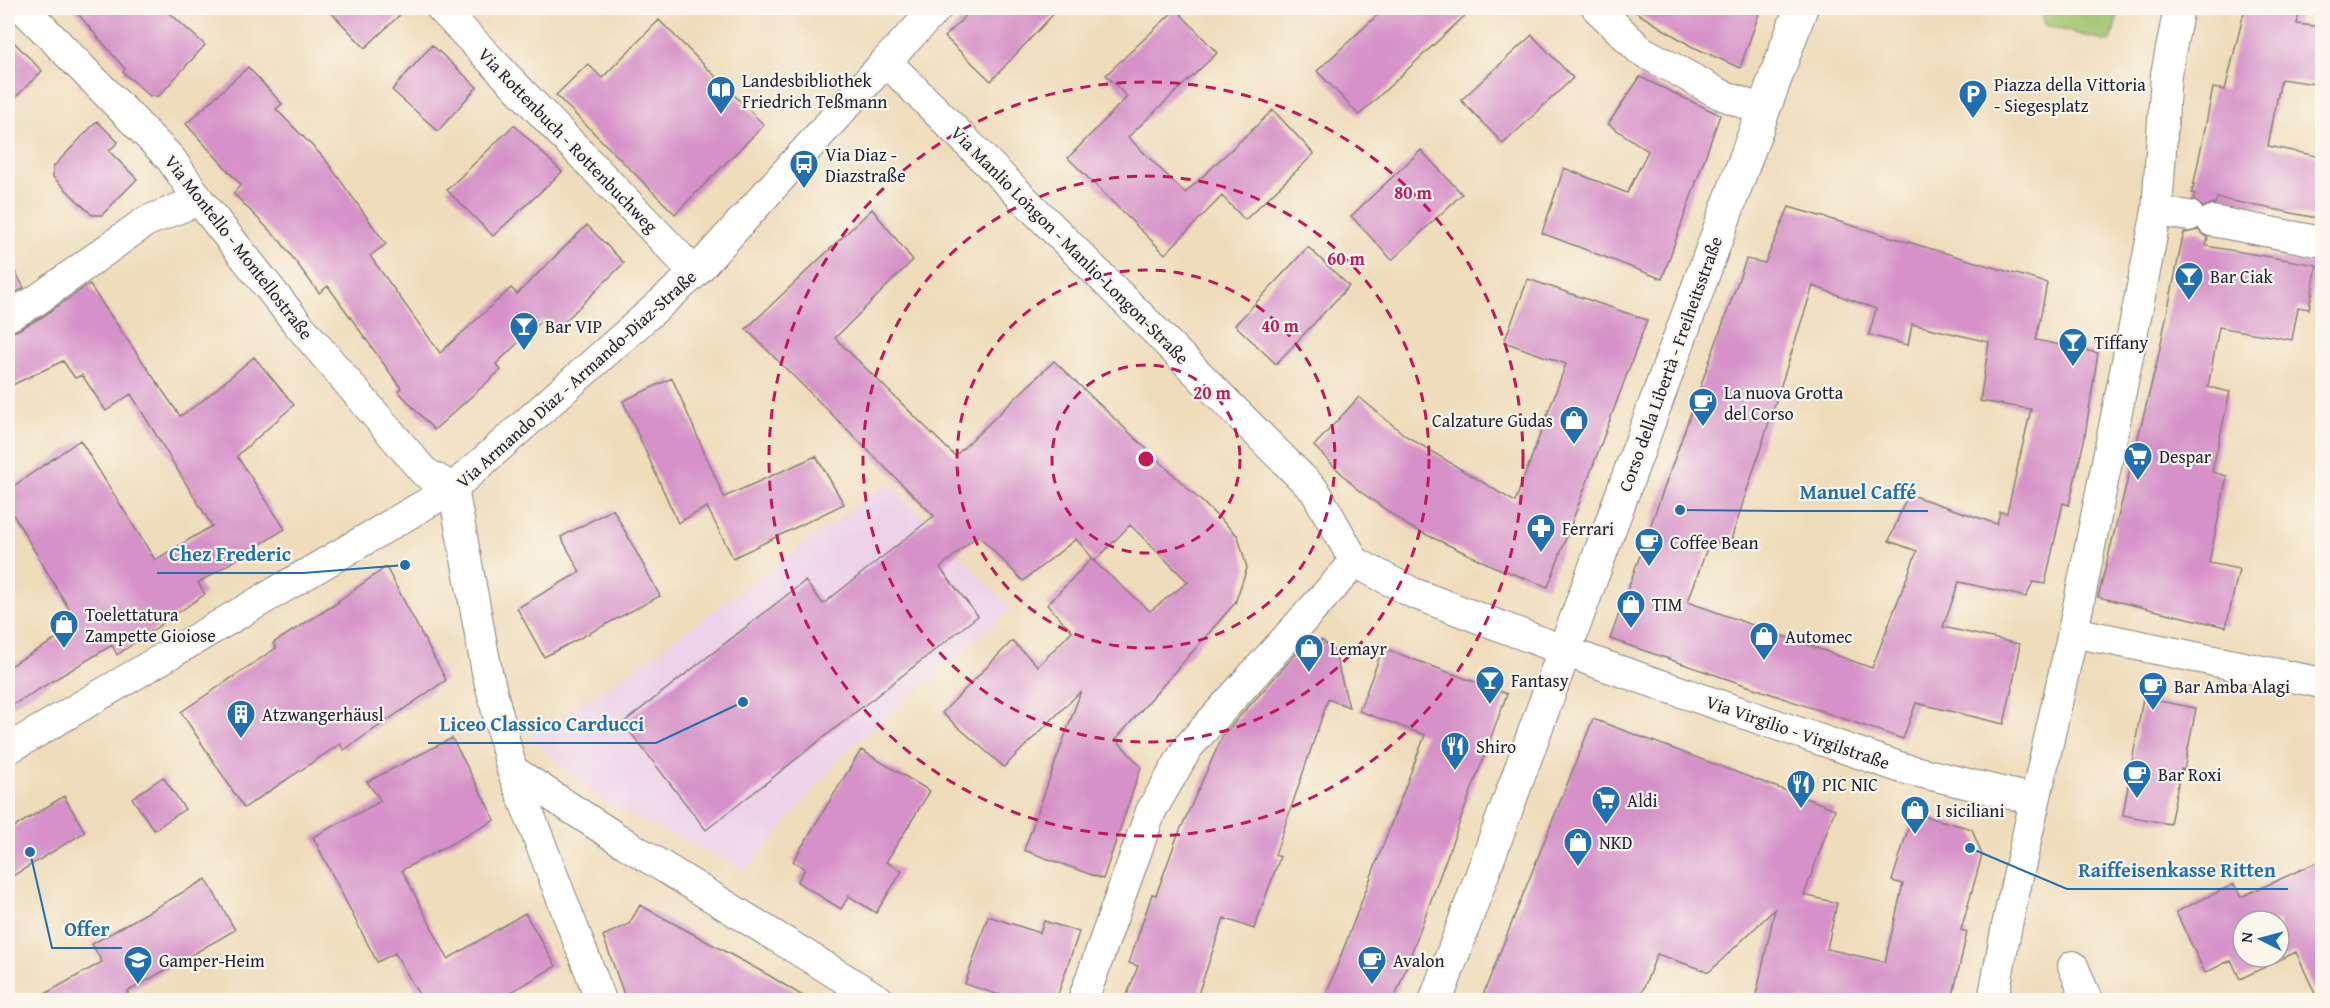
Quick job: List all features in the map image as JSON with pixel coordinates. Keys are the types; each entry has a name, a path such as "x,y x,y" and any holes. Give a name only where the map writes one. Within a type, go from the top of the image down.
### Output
{"main road":[{"path":"1764,111 1801,8"},
{"name":"Corso della Libertà - Freiheitsstraße","path":"1436,1000 1764,111"}],"street":[{"name":"Via Montello - Montellostraße","path":"23,8 171,159 199,200 298,324 424,472 453,488"},
{"name":"Via Rottenbuch - Rottenbuchweg","path":"441,8 695,273"},
{"name":"Via Armando Diaz - Armando-Diaz-Straße","path":"601,1000 512,770 487,672 453,488 695,273 886,61 938,8"},
{"path":"1597,8 1640,50 1719,94 1764,111"},
{"path":"1993,1000 2073,632 2157,211 2166,74 2179,8"},
{"name":"Via Manlio Longon - Manlio-Longon-Straße","path":"886,61 1315,491 1355,562"},
{"path":"8,316 34,302 145,222 199,200"},
{"path":"2157,211 2322,242"},
{"path":"8,749 453,488"},
{"path":"1083,1000 1151,811 1188,747 1355,562 1413,592 1565,650"},
{"path":"2073,632 2322,683"},
{"name":"Via Virgilio - Virgilstraße","path":"1565,650 1902,768 2035,800"},
{"path":"512,770 626,844 879,1000"},
{"path":"2073,966 2087,1000"}],"shaded area":[{"path":"889,482 1012,609 845,752 747,871 604,802 529,737 638,666"}],"green space":[{"path":"2046,8 2119,8 2112,38 2104,41 2046,25 2043,19"}],"building":[{"path":"73,8 164,8 205,45 159,96 150,96 123,72 125,69"},
{"path":"327,8 407,8 365,48"},
{"path":"973,8 1059,8 991,81 945,37"},
{"path":"1385,8 1473,8 1359,115 1317,71"},
{"path":"1629,8 1761,8 1740,68 1691,46"},
{"path":"2245,8 2300,8 2297,24 2322,27 2322,85 2281,79 2268,146 2322,157 2322,219 2217,198 2215,204 2203,207 2193,200 2195,194 2192,193 2213,88 2225,90"},
{"path":"1176,9 1217,53 1128,137 1185,193 1273,110 1314,154 1245,220 1222,196 1165,254 1068,158 1127,97 1106,75"},
{"name":"Landesbibliothek Friedrich Teßmann","path":"659,20 764,125 675,214 556,95 588,64 602,78"},
{"path":"1532,35 1573,78 1503,144 1461,100"},
{"path":"8,36 42,71 8,105"},
{"path":"432,45 477,87 438,131 392,90"},
{"path":"248,67 282,104 276,109 325,159 386,244 370,256 440,353 511,288 517,294 587,225 624,263 555,331 543,319 496,364 501,370 434,430 398,391 401,388 328,286 319,293 281,242 233,193 241,185 186,124"},
{"path":"1640,77 1720,115 1662,279 1542,233 1564,168 1627,193 1648,151 1608,124"},
{"path":"97,121 118,142 109,151 137,179 102,215 92,215 53,177 53,167"},
{"path":"514,125 562,172 493,236 447,190"},
{"path":"1421,150 1462,194 1392,260 1351,216"},
{"path":"1789,207 2047,283 2036,340 2098,353 2084,441 2069,505 2063,503 2045,584 2033,582 2026,597 1959,582 1943,627 2019,644 2019,654 2004,724 1916,703 1903,739 1610,639 1746,259 1765,263","holes":["1813,286 1876,309 1869,335 1908,345 1912,324 1989,342 1980,401 2031,409 2007,513 2000,512 1997,524 1908,494 1889,541 1917,551 1872,668 1688,602 1710,540 1729,546"]},
{"path":"872,209 913,260 835,338 955,456 1054,361 1238,536 1247,568 1235,603 1116,739 1141,767 1103,879 1024,850 1081,691 1004,767 942,713 1012,641 1038,666 1072,631 1047,605 1091,559 1150,611 1188,582 1130,525 1095,561 1076,539 1023,581 978,535 940,568 978,616 706,830 623,723 805,581 823,604 934,516 746,329"},
{"path":"2198,230 2208,238 2206,246 2317,265 2309,309 2298,307 2292,340 2219,327 2208,387 2230,392 2212,472 2227,476 2209,563 2239,569 2226,627 2098,597 2157,362 2184,233"},
{"path":"1308,247 1349,286 1276,364 1235,325"},
{"path":"8,258 24,288 8,297"},
{"path":"1528,279 1647,320 1548,587 1495,567 1410,527 1358,490 1314,446 1359,397 1406,436 1515,502 1566,364 1504,342"},
{"path":"89,284 180,416 202,401 254,357 294,405 237,456 285,529 198,583 205,594 117,655 112,645 8,708 8,667 79,626 8,506 8,490 80,440 155,560 212,526 131,394 106,411 82,375 75,378 63,361 8,387 8,333 42,317"},
{"path":"672,378 724,497 816,456 844,504 733,558 707,507 678,523 623,401"},
{"path":"613,509 660,596 544,657 517,608 580,572 561,537"},
{"path":"386,567 446,680 344,750 340,744 244,808 181,712 276,648 273,643 339,602"},
{"path":"1322,640 1334,651 1349,707 1328,699 1275,855 1280,857 1254,929 1224,918 1196,1000 1125,1000 1138,966 1129,963 1152,894 1156,895 1177,837 1223,735 1304,645"},
{"path":"1383,648 1507,694 1394,1000 1324,1000 1425,735 1359,711"},
{"path":"2143,698 2196,708 2184,770 2181,769 2170,824 2123,815"},
{"path":"1593,719 1835,809 1804,895 1837,903 1827,949 1885,962 1903,884 1892,881 1913,813 1972,829 1982,855 1961,930 1967,932 1952,1000 1755,1000 1775,909 1709,972 1657,954 1639,1000 1481,1000"},
{"path":"452,738 495,820 402,870 448,959 525,913 556,966 498,1000 422,1000 395,953 377,962 313,837 381,801 367,782"},
{"path":"861,750 930,791 886,862 902,871 876,913 849,896 841,909 797,882 805,869 793,861"},
{"path":"163,777 185,809 154,830 132,798"},
{"path":"64,796 85,832 8,879 8,831"},
{"path":"2322,860 2322,1000 2318,1000 2296,952 2291,954 2291,909 2231,909 2231,960 2205,973 2176,912 2234,884 2241,897"},
{"path":"206,879 235,930 127,992 132,1000 34,1000 102,962 92,944"},
{"path":"640,905 770,976 809,1000 626,1000 603,936 629,924"},
{"path":"988,916 1040,933 1044,921 1079,932 1056,1000 1015,1000 965,984"},
{"path":"2235,969 2261,969 2240,979"}],"place":[{"name":"Landesbibliothek Friedrich Teßmann","path":"721,116"},
{"name":"Piazza della Vittoria - Siegesplatz","path":"1973,120"},
{"name":"Via Diaz - Diazstraße","path":"804,190"},
{"name":"Bar Ciak","path":"2189,302"},
{"name":"Bar VIP","path":"524,352"},
{"name":"Tiffany","path":"2073,368"},
{"name":"La nuova Grotta del Corso","path":"1703,428"},
{"name":"Calzature Gudas","path":"1574,446"},
{"name":"Despar","path":"2138,482"},
{"name":"Manuel Caffé","path":"1680,510"},
{"name":"Ferrari","path":"1541,554"},
{"name":"Chez Frederic","path":"405,565"},
{"name":"Coffee Bean","path":"1649,568"},
{"name":"TIM","path":"1631,630"},
{"name":"Toelettatura Zampette Gioiose","path":"64,650"},
{"name":"Automec","path":"1764,662"},
{"name":"Lemayr","path":"1309,674"},
{"name":"Liceo Classico Carducci","path":"743,702"},
{"name":"Fantasy","path":"1490,706"},
{"name":"Bar Amba Alagi","path":"2153,712"},
{"name":"Atzwangerhäusl","path":"241,740"},
{"name":"Shiro","path":"1455,772"},
{"name":"Bar Roxi","path":"2137,800"},
{"name":"PIC NIC","path":"1801,810"},
{"name":"Aldi","path":"1606,826"},
{"name":"I siciliani","path":"1915,836"},
{"name":"Raiffeisenkasse Ritten","path":"1970,848"},
{"name":"Offer","path":"30,852"},
{"name":"NKD","path":"1578,868"},
{"name":"Gamper-Heim","path":"138,986"},
{"name":"Avalon","path":"1372,986"}]}
